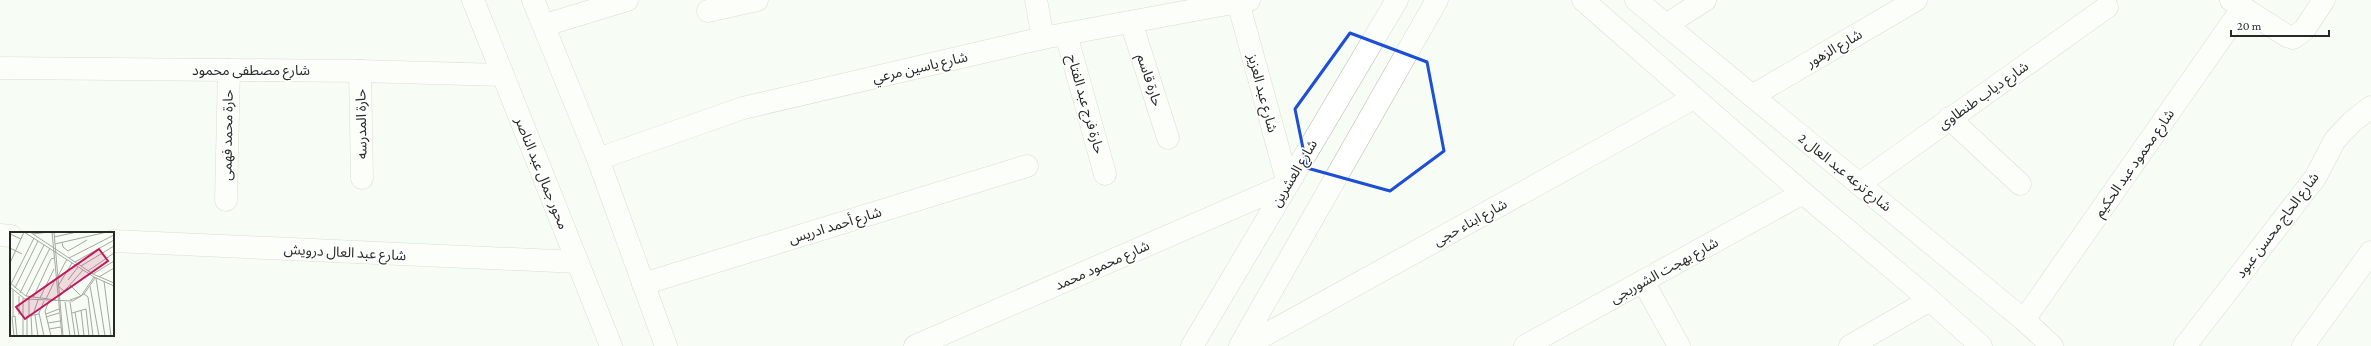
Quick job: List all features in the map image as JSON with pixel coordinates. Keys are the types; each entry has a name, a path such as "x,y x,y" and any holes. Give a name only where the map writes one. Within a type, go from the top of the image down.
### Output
{"street":[{"name":"محور جمال عبد الناصر","path":"473,0 611,346"},
{"path":"534,0 598,158 666,346"},
{"path":"544,25 627,0"},
{"path":"708,11 757,0"},
{"path":"1036,0 1043,38"},
{"name":"شارع العشرين","path":"1192,346 1397,0"},
{"path":"1240,346 1437,0"},
{"path":"1583,0 1803,193 1930,300 1980,346"},
{"name":"شارع ترعه عبد العال 2","path":"1636,0 2024,320 2052,346"},
{"path":"1666,25 1705,0"},
{"name":"شارع الزهور","path":"1752,96 1916,0"},
{"path":"2237,4 2287,36 2293,38 2304,30 2324,0"},
{"name":"شارع ياسين مرعي","path":"598,158 743,108 1043,38 1243,1"},
{"name":"شارع عبد العزيز","path":"1243,1 1288,184"},
{"name":"شارع محمود عبد الحكيم","path":"2024,320 2237,4"},
{"name":"شارع دياب طنطاوى","path":"1859,184 1949,118 2107,7"},
{"name":"حارة قاسم","path":"1131,22 1168,138"},
{"name":"حارة فرج عبد الفتاح","path":"1066,34 1105,174"},
{"name":"شارع مصطفى محمود","path":"0,68 360,71 503,75"},
{"name":"حارة محمد فهمى","path":"226,200 229,70"},
{"name":"حارة المدرسه","path":"360,71 362,178"},
{"name":"شارع ابناء حجى","path":"1245,346 1694,98"},
{"name":"شارع الحاج محسن عبود","path":"2185,346 2315,178 2335,140 2352,122 2371,107"},
{"path":"1949,118 2020,184"},
{"name":"شارع أحمد ادريس","path":"643,284 1027,166"},
{"name":"شارع محمود محمد","path":"915,346 1288,184"},
{"name":"شارع بهجت الشوربجى","path":"1525,346 1803,193"},
{"path":"0,235 10,236"},
{"name":"شارع عبد العال درويش","path":"114,241 578,262"},
{"path":"2303,346 2371,252"},
{"path":"1643,281 1679,346"},
{"path":"1850,346 1930,300"}],"highlighted area":[{"path":"1350,33 1427,62 1444,151 1390,191 1307,168 1295,109"}]}
